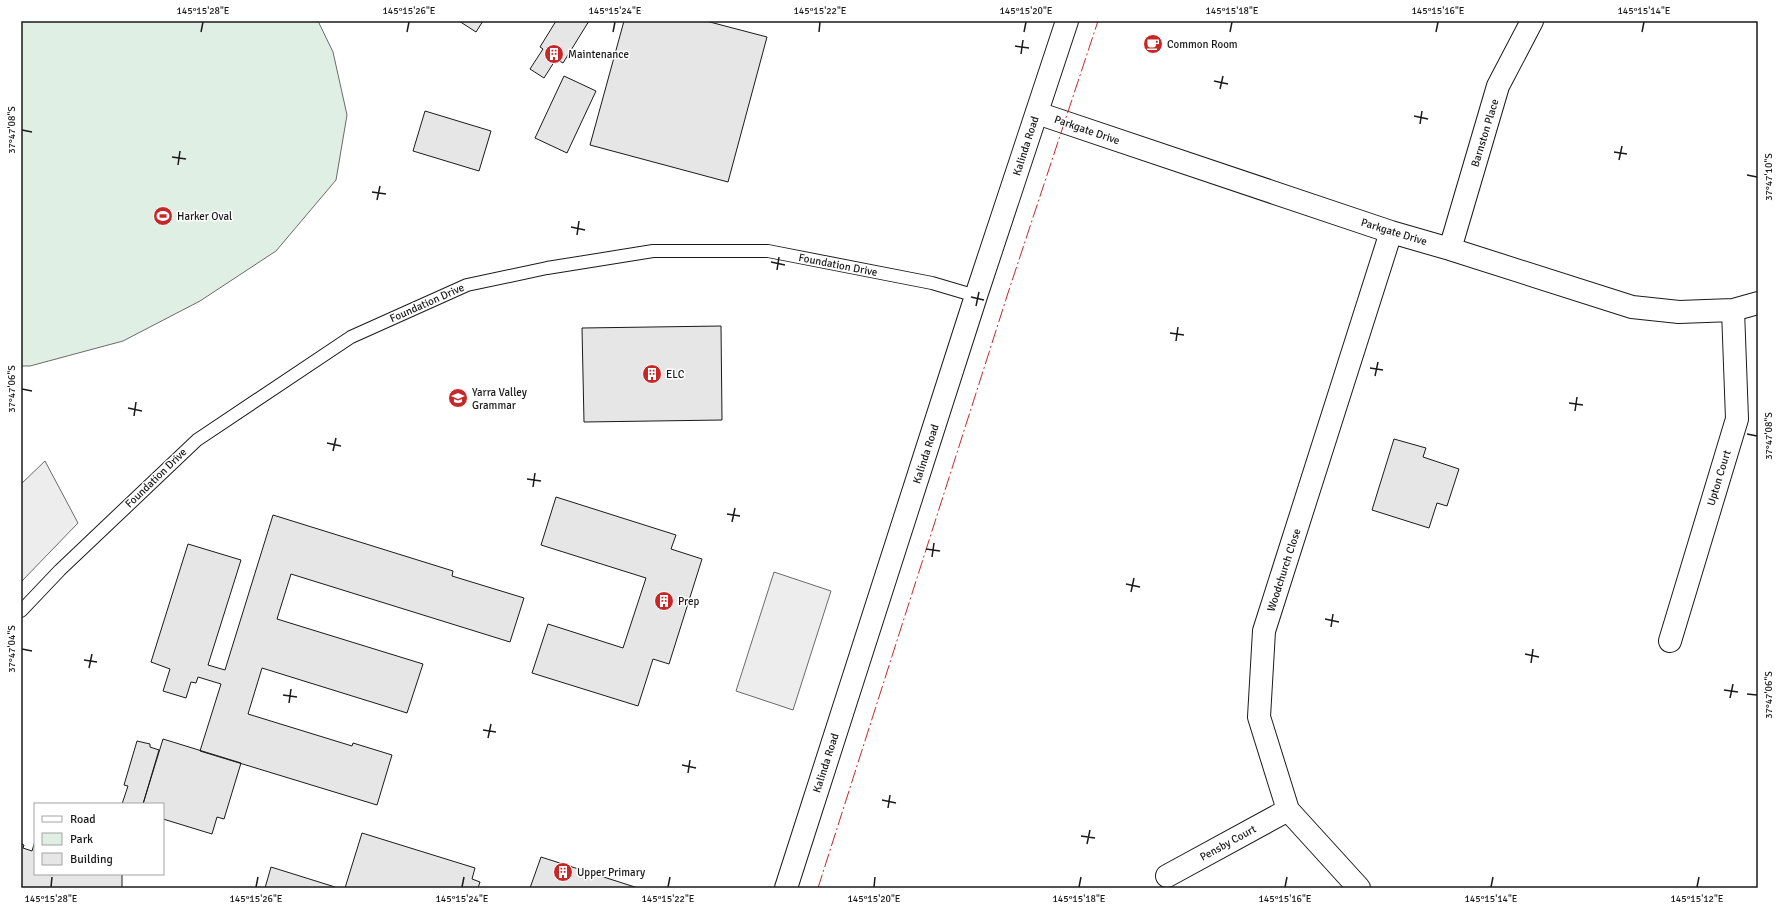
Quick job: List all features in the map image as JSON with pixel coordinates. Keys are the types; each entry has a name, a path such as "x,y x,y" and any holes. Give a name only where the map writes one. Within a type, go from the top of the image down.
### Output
{"street":[{"name":"Kalinda Road","path":"786,888 976,296 1067,21"},
{"name":"Barnston Place","path":"1450,249 1498,86 1532,21"},
{"name":"Parkgate Drive","path":"1037,113 1391,232 1450,249 1632,307 1679,312 1733,310 1758,303"},
{"name":"Woodchurch Close","path":"1360,888 1288,810 1259,717 1264,631 1391,232"},
{"name":"Upton Court","path":"1670,641 1737,419 1733,310"},
{"name":"Pensby Court","path":"1167,876 1288,810"}],"lane":[{"name":"Foundation Drive","path":"21,611 60,570 197,440 351,337 467,285 547,268 653,251 768,251 932,283 976,296"}],"green space":[{"name":"Harker Oval","path":"21,21 318,21 333,52 347,115 336,180 276,251 200,301 123,341 30,366 21,366"}],"shaded area":[{"path":"45,461 78,523 21,582 21,484"},
{"path":"774,572 831,591 793,710 736,691"}],"building":[{"path":"459,21 483,21 476,32"},
{"name":"Maintenance","path":"556,21 589,21 563,63 556,59 544,78 530,69 543,49 540,47"},
{"path":"624,21 706,21 767,37 728,182 590,145"},
{"path":"564,76 596,91 567,153 535,138"},
{"path":"425,111 491,131 479,171 413,151"},
{"name":"ELC","path":"721,326 722,420 584,422 582,328"},
{"path":"1394,439 1426,448 1423,457 1459,469 1447,506 1437,503 1429,528 1372,510"},
{"name":"Prep","path":"556,497 676,535 671,549 702,559 669,664 653,659 638,706 532,673 548,624 623,648 646,578 541,545"},
{"path":"273,515 453,571 452,576 524,598 510,642 291,574 277,619 423,664 407,713 262,668 248,714 352,746 353,743 392,755 377,805 200,751 221,684 198,677 196,683 191,682 186,698 163,691 170,669 151,662 188,544 241,560 208,665 225,670"},
{"path":"163,739 241,763 224,819 217,817 212,834 164,819 164,803 143,803"},
{"path":"137,741 150,744 150,747 159,750 143,803 122,803 128,786 124,785"},
{"path":"362,833 475,868 472,879 480,882 478,888 345,888"},
{"path":"21,844 24,845 23,848 32,851 34,844 34,875 122,875 122,888 21,888"},
{"name":"Upper Primary","path":"541,857 638,888 530,888"},
{"path":"271,867 335,887 265,888"}],"power":[{"path":"818,888 1008,293 1098,21"}],"place":[{"name":"Common Room","path":"1153,44"},
{"name":"Maintenance","path":"554,54"},
{"name":"Harker Oval","path":"163,216"},
{"name":"ELC","path":"652,374"},
{"name":"Yarra Valley Grammar","path":"458,398"},
{"name":"Prep","path":"664,601"},
{"name":"Upper Primary","path":"563,872"}]}
